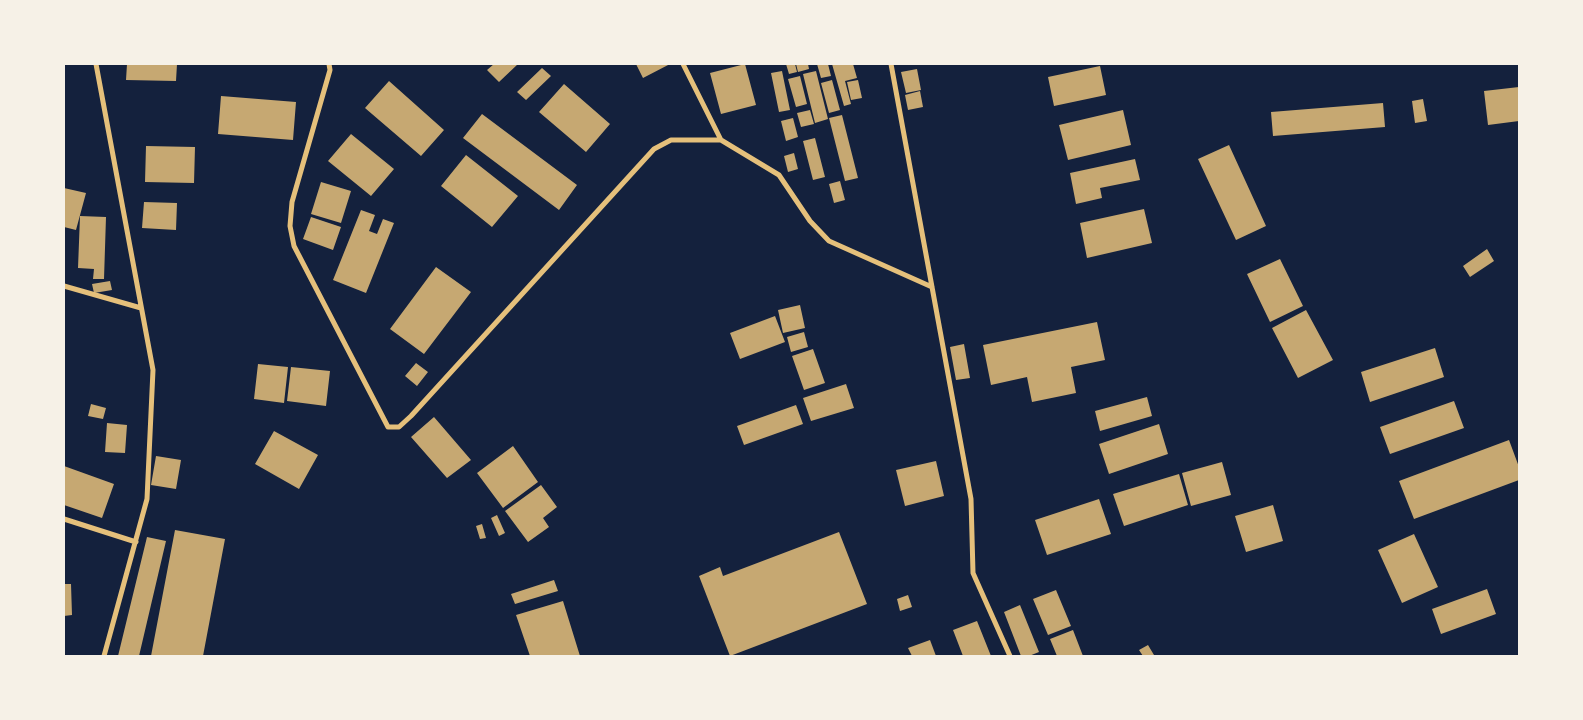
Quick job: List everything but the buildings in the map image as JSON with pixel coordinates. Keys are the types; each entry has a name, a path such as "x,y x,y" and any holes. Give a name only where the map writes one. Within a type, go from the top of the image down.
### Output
{"street":[{"path":"96,64 153,370 147,499 104,656"},
{"path":"329,64 330,70 292,202 290,226 294,246 388,427 399,427 411,416 654,149 671,140 721,140 779,175 810,221 830,241 932,287"},
{"path":"683,64 721,140"},
{"path":"891,64 971,499 973,573 1010,656"},
{"path":"64,286 141,308"},
{"path":"64,518 136,542"}]}
